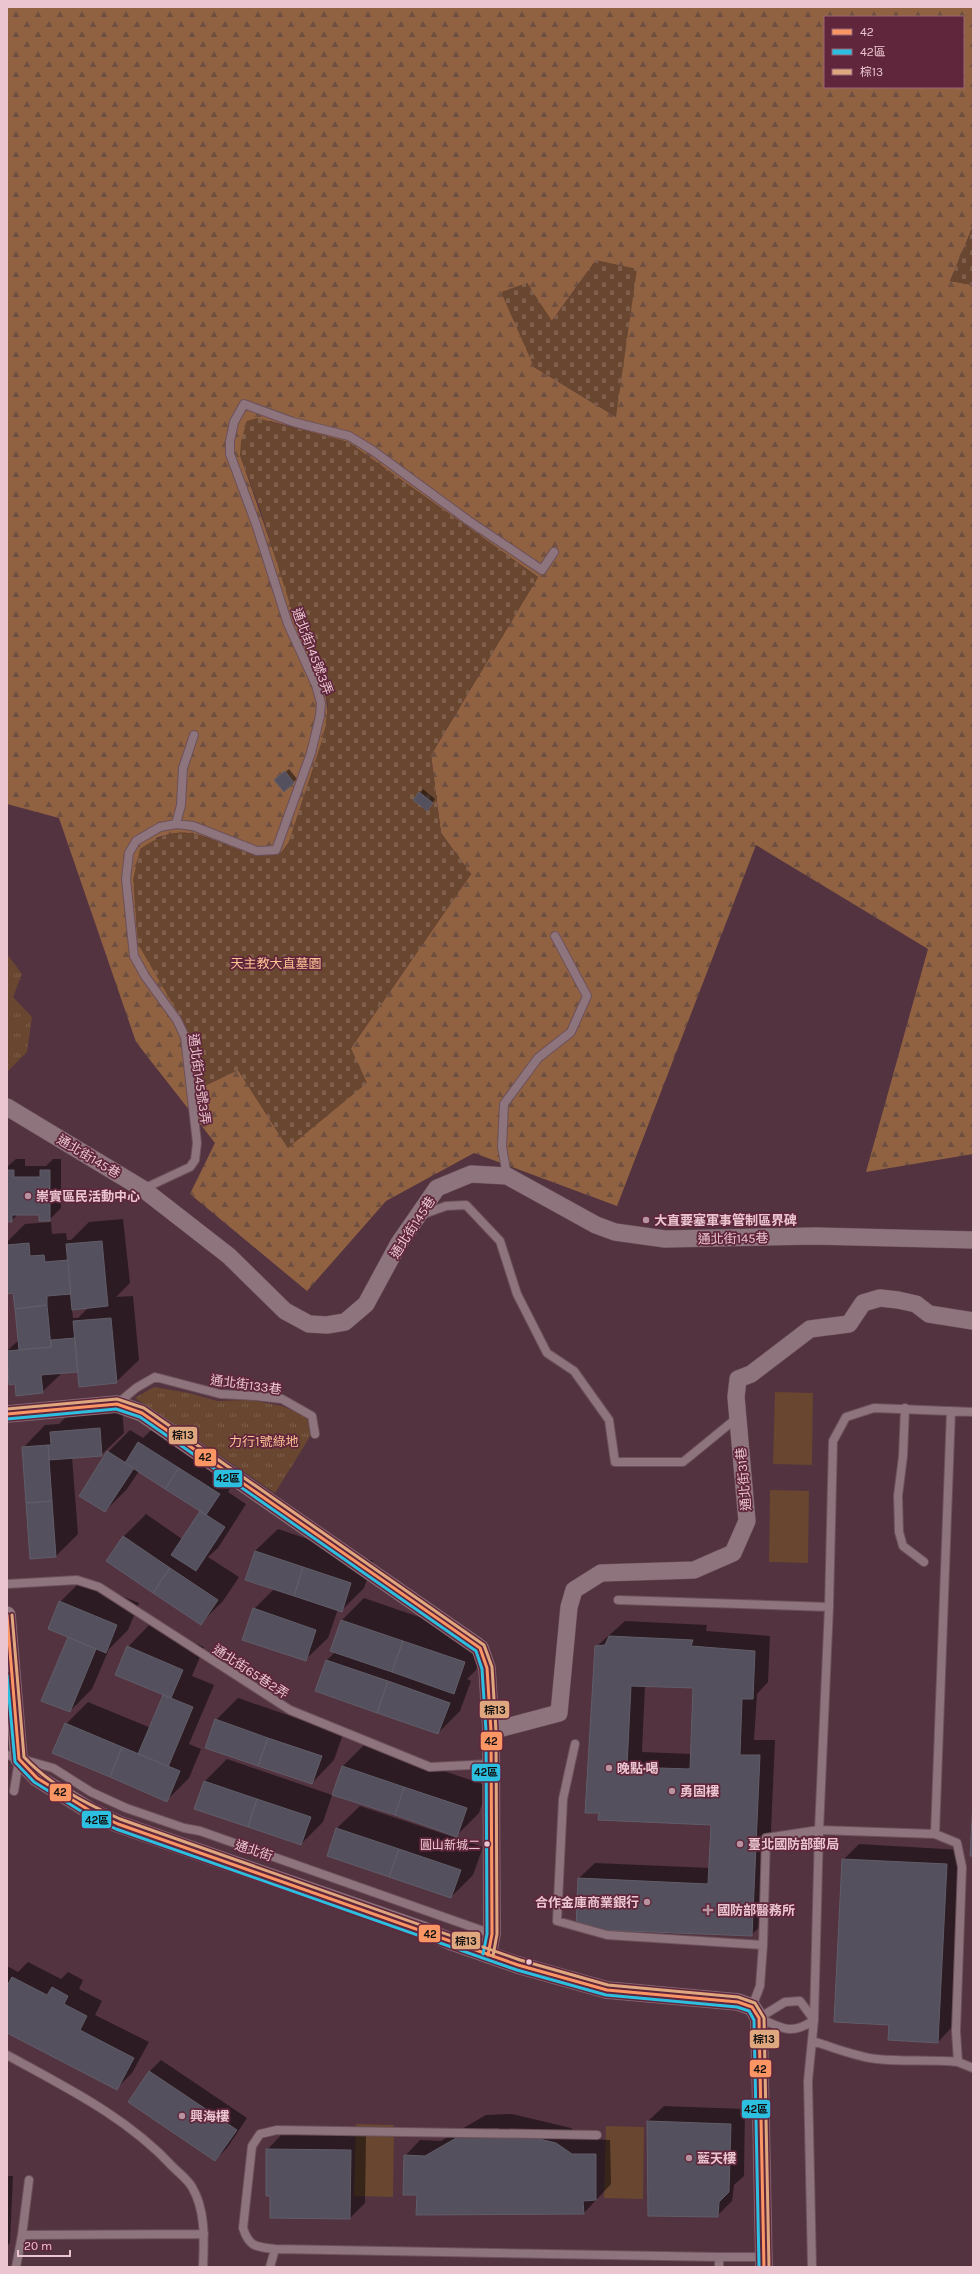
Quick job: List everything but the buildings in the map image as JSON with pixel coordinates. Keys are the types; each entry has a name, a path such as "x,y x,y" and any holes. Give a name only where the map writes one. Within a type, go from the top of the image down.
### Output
{"street":[{"name":"通北街145巷","path":"7,1107 143,1189 230,1256 285,1311 309,1324 327,1326 345,1322 366,1304 399,1243 437,1188 471,1174 507,1176 596,1225 622,1233 665,1239 816,1236 973,1240"},
{"name":"通北街31巷","path":"491,1731 559,1713 569,1607 574,1590 601,1573 694,1570 733,1553 747,1521 736,1397 738,1380 751,1374 810,1330 849,1324 863,1303 880,1298 916,1304 929,1314 973,1321"},
{"path":"7,1414 117,1404 142,1413 480,1648 487,1668 491,1731 492,1934 488,1955"},
{"path":"7,1615 13,1757"},
{"name":"通北街","path":"13,1757 37,1778 92,1812 118,1824 426,1931 488,1955 607,1990 738,2002 756,2012"},
{"path":"756,2012 764,2262"}],"lane":[{"name":"通北街145號3弄","path":"143,1189 190,1167 195,1160 196,1149 185,1038 177,1020 145,976 134,956 126,879 129,853 136,841 160,827 176,824 193,826 257,851 276,850 311,753 320,716 321,703 316,685 288,624 256,524 230,454 230,441 234,422 244,404 293,422 349,436 372,450 469,521 542,570 554,552"},
{"path":"176,824 181,805 183,768 194,735"},
{"path":"507,1176 502,1147 504,1104 538,1058 571,1032 587,996 555,936"},
{"path":"417,1216 446,1206 466,1205 500,1241 517,1294 547,1353 574,1371 609,1420 615,1462 683,1462 738,1417"},
{"name":"通北街133巷","path":"117,1404 136,1388 154,1378 220,1394 282,1399 312,1416 315,1434"},
{"path":"812,2267 808,2081 814,2020 819,1830 829,1607 834,1441 846,1417 874,1408 905,1408 973,1412"},
{"path":"905,1408 903,1456 898,1496 899,1532 904,1546 924,1562"},
{"path":"935,1834 951,1411"},
{"name":"通北街65巷2弄","path":"7,1584 76,1580 100,1587 290,1710 430,1767 491,1764"},
{"path":"618,1600 829,1607"},
{"path":"575,1744 563,1799 557,1921 607,1935 763,1945"},
{"path":"13,1757 14,1791"},
{"name":"通北街","path":"13,1757 53,1768 91,1792 126,1808 184,1828 200,1831 492,1934"},
{"path":"756,2012 760,1986 763,1945 766,1838 819,1830 935,1834 956,1843 962,1867 956,2031 958,2062"},
{"path":"756,2012 785,2002 800,2001 814,2020"},
{"path":"756,2012 786,2029 801,2029 814,2020"},
{"path":"812,2042 876,2059 909,2061 935,2059 958,2062 973,2068"},
{"path":"7,2055 100,2106 160,2153 191,2186 200,2208 204,2234 203,2267"},
{"path":"597,2135 277,2130 260,2134 252,2146 243,2228 247,2240 257,2247 275,2249 719,2257 764,2262"},
{"path":"16,2267 22,2235 28,2180"},
{"path":"22,2235 204,2234"},
{"path":"270,2267 275,2249"},
{"path":"719,2257 719,2267"}],"green space":[{"path":"7,7 973,7 973,226 950,281 973,285 973,1154 866,1172 928,949 756,845 617,1206 474,1153 386,1201 307,1291 190,1194 215,1143 136,1042 59,818 7,804","holes":["596,260 616,417 534,367 527,283 551,322","270,421 348,442 538,577 431,755 441,833 471,874 351,1048 288,1148 238,1070 198,1089 191,1036 183,1022 156,838 169,834 191,833 248,852 281,853 289,842 324,735 328,715 325,691 313,666 240,455"]},
{"path":"973,226 973,285 950,281"},
{"path":"596,260 637,269 616,417 534,367 501,292 527,283 552,321"},
{"name":"天主教大直墓園","path":"257,418 348,442 538,577 431,755 441,833 471,874 351,1048 367,1083 288,1148 238,1070 198,1089 191,1036 138,944 133,880 140,849 169,834 181,833 203,836 248,852 281,853 289,842 324,735 328,706 325,691 292,611 260,509 240,455 241,441 247,421"},
{"path":"7,954 22,974 13,997 32,1017 27,1052 7,1072"},
{"name":"力行1號綠地","path":"154,1387 189,1393 217,1401 250,1400 282,1406 307,1417 311,1435 275,1493 135,1398"},
{"path":"775,1392 813,1393 812,1465 773,1464"},
{"path":"770,1490 809,1491 808,1563 769,1562"},
{"path":"356,2124 394,2125 393,2197 354,2196"},
{"path":"606,2126 644,2127 643,2199 604,2198"}],"transit line":[{"name":"棕13","path":"7,1409 117,1399 144,1408 484,1645 492,1667 496,1731 497,1934 493,1956"},
{"name":"42","path":"7,1414 117,1404 142,1413 480,1648 487,1668 491,1731 492,1934 488,1955"},
{"name":"42區","path":"7,1419 116,1409 140,1417 476,1651 482,1669 486,1731 487,1934 483,1954"},
{"name":"42","path":"7,1615 19,1759 37,1778 92,1812 118,1824 518,1965 607,1990 738,2002 752,2007 759,2018 764,2267"},
{"name":"棕13","path":"12,1615 24,1757 57,1785 94,1806 120,1819 520,1960 608,1985 738,1997 755,2003 764,2018 769,2267"},
{"name":"42區","path":"7,1675 15,1762 34,1782 89,1816 116,1829 517,1970 606,1995 737,2007 749,2011 754,2020 759,2267"}],"place":[{"name":"崇實區民活動中心","path":"28,1196"},
{"name":"大直要塞軍事管制區界碑","path":"646,1220"},
{"name":"晚點·喝","path":"609,1768"},
{"name":"勇固樓","path":"672,1791"},
{"name":"圓山新城二","path":"487,1844"},
{"name":"臺北國防部郵局","path":"740,1844"},
{"name":"合作金庫商業銀行","path":"647,1902"},
{"name":"國防部醫務所","path":"708,1910"},
{"name":"興海樓","path":"182,2116"},
{"name":"藍天樓","path":"689,2158"}]}
